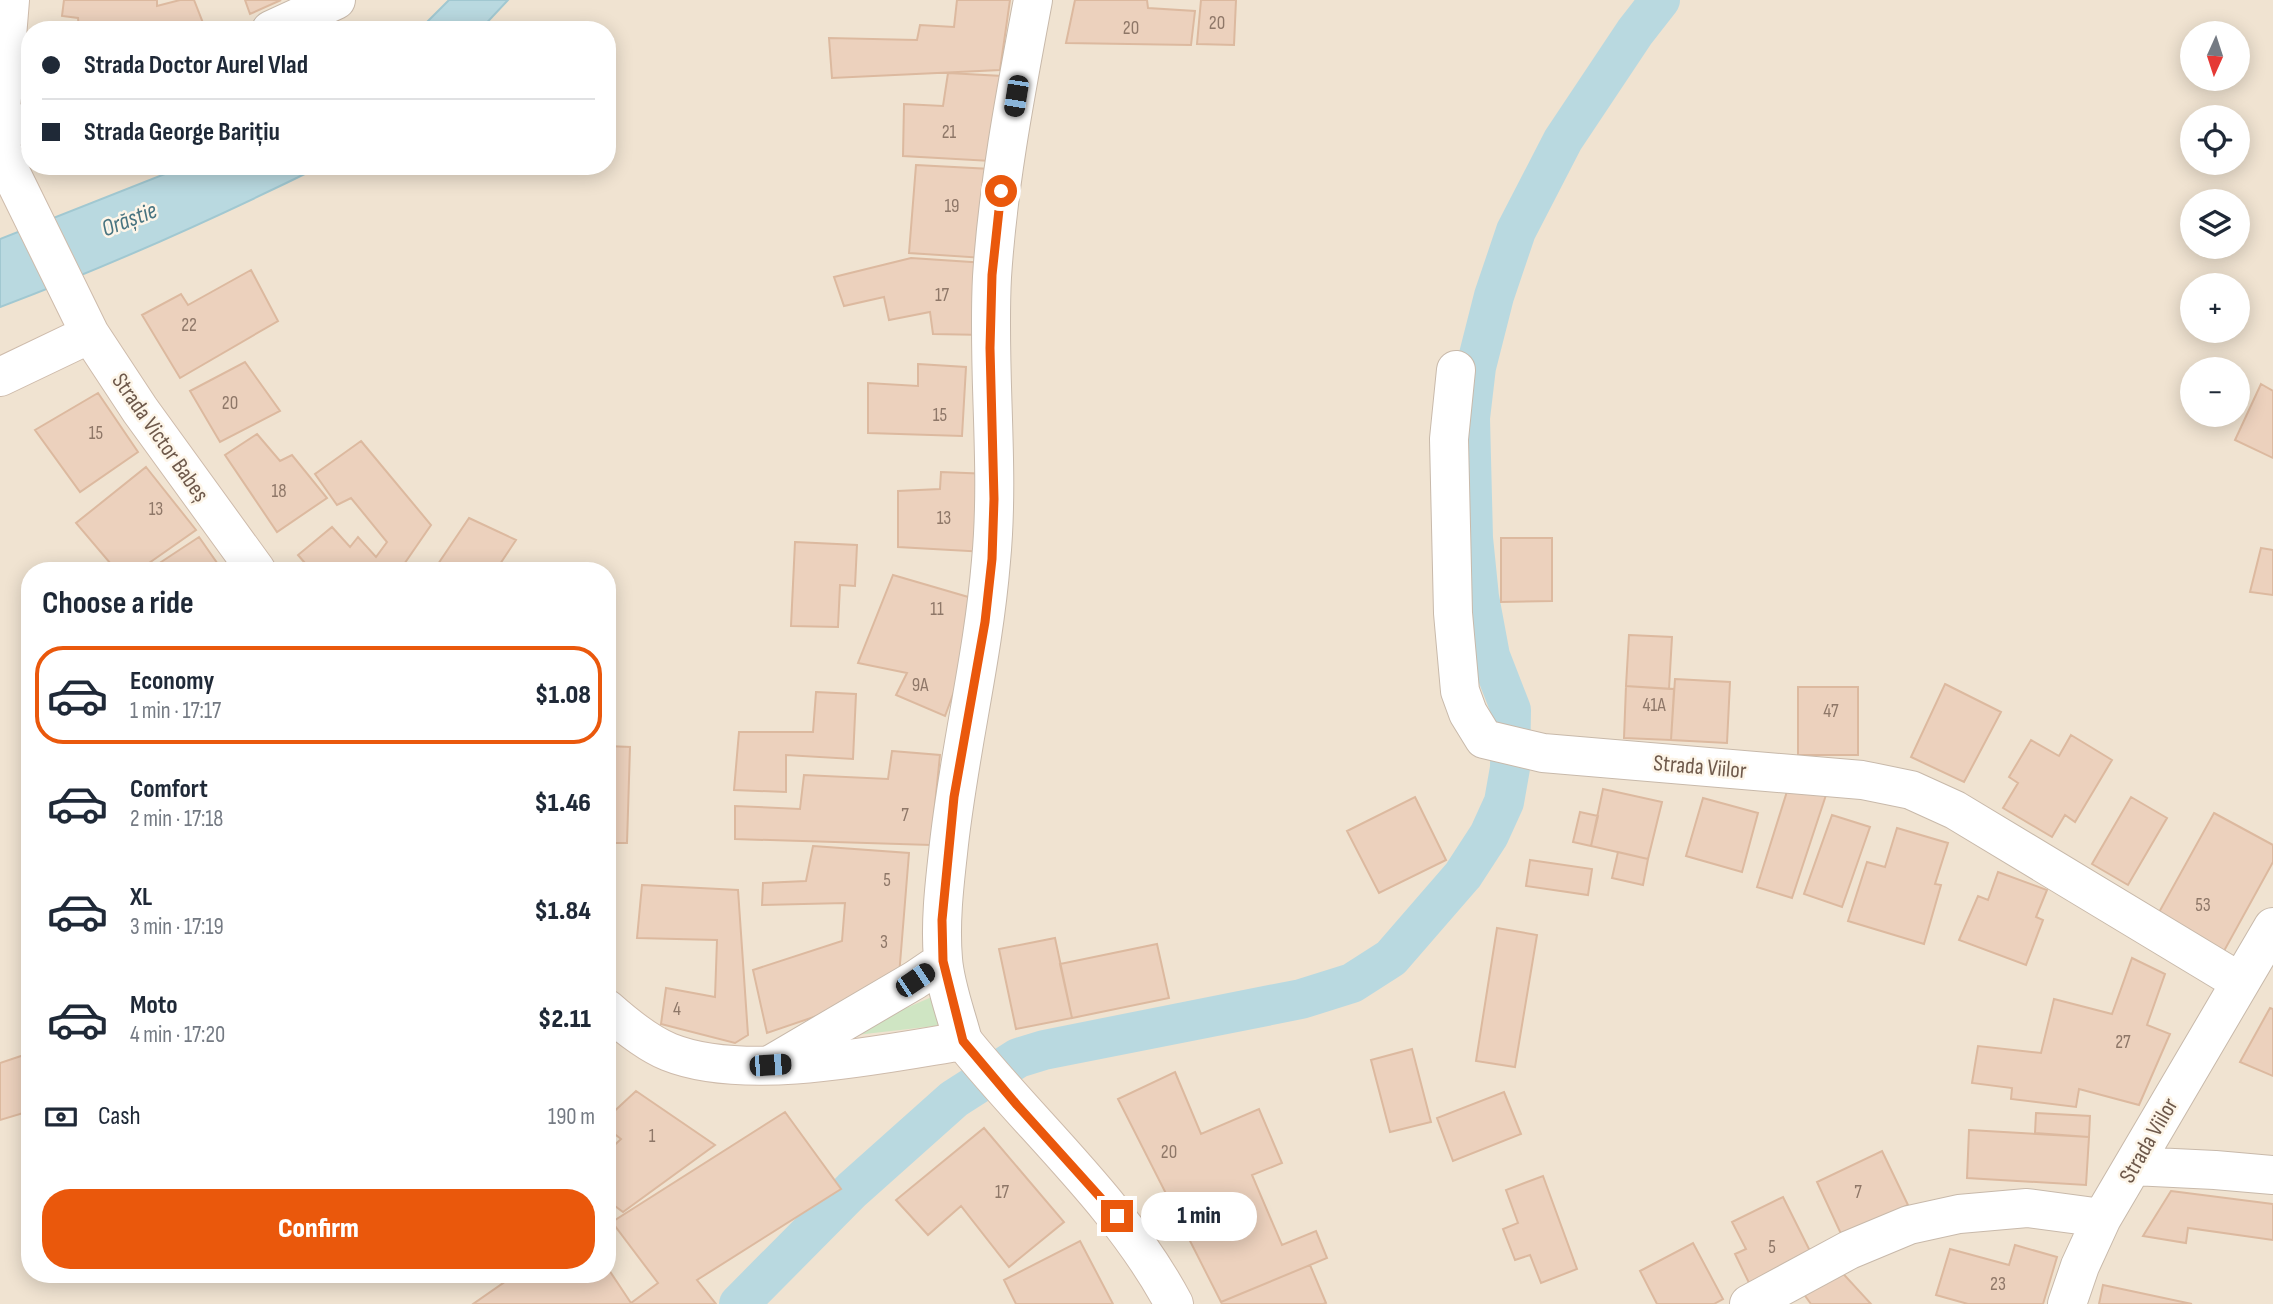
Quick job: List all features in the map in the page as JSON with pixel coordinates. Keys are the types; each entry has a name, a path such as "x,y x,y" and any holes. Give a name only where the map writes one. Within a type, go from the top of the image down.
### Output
{"street":[{"path":"0,122 3,43 10,0"},
{"path":"290,21 335,0"},
{"path":"1033,0 1001,191 992,275 992,559 985,622 954,797 942,920 943,961 972,1053 1117,1216 1174,1304"},
{"path":"0,134 21,125"},
{"name":"Strada Victor Babeș","path":"0,134 3,154 11,173 90,334 139,410 250,562"},
{"path":"0,377 90,334"},
{"name":"Strada Viilor","path":"1456,370 1449,439 1452,613 1460,691 1468,713 1484,738 1543,753 1862,780 1911,790 1955,810 2240,982"},
{"name":"Strada Viilor","path":"2067,1304 2080,1266 2102,1218 2273,927"},
{"path":"770,1065 943,961"},
{"path":"616,1017 668,1052 715,1063 770,1065 972,1053"},
{"path":"2133,1166 2273,1175"},
{"path":"1749,1304 1849,1250 1909,1225 1959,1214 2027,1208 2102,1218"}],"shaded area":[{"path":"0,0 2273,0 2273,1304 0,1304"}],"green space":[{"path":"941,993 952,1024 839,1037"}],"water":[{"path":"449,0 508,0 488,21 428,21"},
{"name":"Orăștie","path":"162,175 302,175 162,241 0,307 0,239"}],"building":[{"path":"64,0 157,0 157,6 180,0 194,0 202,21 78,21 78,18 62,16"},
{"path":"245,0 281,0 250,14"},
{"path":"957,0 1010,0 1000,70 832,78 829,38 917,40 920,25 954,27"},
{"path":"1075,0 1147,0 1148,8 1195,11 1191,45 1066,43"},
{"path":"1201,0 1236,0 1234,45 1197,44"},
{"path":"948,73 1002,76 991,161 903,156 904,104 943,106"},
{"path":"916,165 991,169 984,258 909,253"},
{"path":"911,258 986,263 985,335 933,334 930,312 889,320 884,297 844,306 834,277"},
{"path":"251,270 278,321 180,378 142,315 181,294 188,305"},
{"path":"245,362 280,411 220,442 190,391"},
{"path":"918,364 966,367 962,436 868,433 868,383 918,386"},
{"path":"2261,384 2273,391 2273,458 2235,440 2241,427 2250,427 2250,408"},
{"path":"98,393 138,452 80,492 35,430"},
{"path":"257,434 280,461 292,455 327,498 277,532 225,455"},
{"path":"361,441 431,525 406,562 304,562 298,555 332,527 350,547 358,537 376,557 387,542 351,498 337,505 315,474"},
{"path":"146,467 196,530 150,562 109,562 76,523"},
{"path":"941,472 990,474 986,552 898,547 898,491 940,489"},
{"path":"469,518 516,540 501,562 439,562"},
{"path":"199,537 216,562 161,562"},
{"path":"1501,538 1552,538 1552,601 1501,602"},
{"path":"795,542 857,545 855,586 840,585 838,627 791,626"},
{"path":"2261,548 2273,550 2273,595 2250,592"},
{"path":"893,575 982,601 969,651 945,716 896,695 907,673 858,663"},
{"path":"1629,635 1672,637 1669,689 1626,686"},
{"path":"1675,679 1730,682 1727,743 1671,740"},
{"path":"1945,684 2001,712 1964,782 1911,757"},
{"path":"1626,686 1674,689 1671,740 1624,738"},
{"path":"1798,687 1858,687 1858,755 1798,755"},
{"path":"816,692 856,694 853,759 786,755 786,792 734,790 739,732 813,732"},
{"path":"2071,735 2112,760 2075,822 2065,815 2052,837 2003,808 2018,783 2009,777 2031,740 2059,756"},
{"path":"616,746 630,747 627,843 616,843"},
{"path":"892,751 940,755 931,845 735,839 735,806 800,809 804,775 888,779"},
{"path":"1789,785 1826,795 1792,898 1757,887"},
{"path":"1603,789 1662,802 1648,859 1591,846"},
{"path":"1415,797 1446,860 1379,893 1347,831"},
{"path":"2131,797 2167,818 2128,885 2092,864"},
{"path":"1703,798 1758,813 1742,872 1686,856"},
{"path":"1580,812 1598,816 1591,846 1573,842"},
{"path":"2214,813 2273,845 2273,862 2224,951 2158,914"},
{"path":"1832,815 1870,827 1842,907 1804,894"},
{"path":"1897,828 1948,843 1935,884 1941,885 1924,944 1848,921 1867,862 1885,867"},
{"path":"813,846 909,853 899,976 840,1008 767,1033 753,970 842,941 845,903 762,905 763,883 806,881"},
{"path":"1618,852 1648,859 1643,885 1612,878"},
{"path":"1530,860 1592,869 1588,895 1526,886"},
{"path":"1998,872 2047,890 2036,917 2043,920 2026,965 1959,940 1978,896 1988,900"},
{"path":"642,885 738,890 748,1035 735,1043 661,1024 666,988 715,997 717,940 637,938"},
{"path":"1497,928 1537,935 1515,1067 1476,1061"},
{"path":"1055,938 1072,1018 1016,1029 999,949"},
{"path":"1157,944 1169,998 1072,1018 1060,964"},
{"path":"2132,958 2165,974 2147,1025 2170,1034 2139,1105 2079,1089 2076,1107 2011,1099 2012,1088 1972,1083 1978,1046 2041,1053 2054,999 2112,1014"},
{"path":"2270,1008 2273,1009 2273,1076 2240,1062"},
{"path":"1412,1049 1431,1122 1390,1132 1371,1060"},
{"path":"21,1056 21,1114 0,1120 0,1063"},
{"path":"1175,1072 1201,1134 1259,1109 1282,1163 1252,1175 1282,1245 1316,1231 1327,1258 1221,1302 1118,1099"},
{"path":"636,1091 715,1145 623,1212 616,1207 616,1144 621,1139 616,1135 616,1110"},
{"path":"1504,1092 1521,1134 1453,1161 1437,1118"},
{"path":"785,1112 841,1189 697,1280 716,1304 473,1304 503,1283 616,1283 616,1280 631,1303 658,1283 616,1227 616,1219"},
{"path":"2036,1113 2090,1116 2089,1137 2035,1133"},
{"path":"984,1128 1064,1222 1009,1267 961,1206 928,1235 896,1200"},
{"path":"1969,1130 2089,1137 2086,1185 1967,1178"},
{"path":"1882,1151 1908,1205 1842,1236 1817,1182"},
{"path":"1543,1176 1577,1269 1541,1283 1530,1255 1515,1260 1503,1229 1518,1223 1506,1190"},
{"path":"2171,1191 2273,1204 2273,1240 2188,1228 2186,1243 2143,1236"},
{"path":"1783,1197 1813,1257 1751,1287 1735,1254 1746,1249 1732,1222"},
{"path":"1080,1241 1113,1304 1016,1304 1004,1280"},
{"path":"1693,1243 1723,1299 1714,1304 1657,1304 1640,1271"},
{"path":"2015,1245 2057,1257 2043,1304 1968,1304 1936,1295 1950,1249 2009,1265"},
{"path":"1310,1265 1326,1303 1221,1302"},
{"path":"1837,1267 1871,1304 1811,1304 1803,1293"},
{"path":"2103,1285 2192,1304 2099,1304"}],"waterway":[{"path":"739,1304 852,1190 954,1099 1018,1058 1044,1050 1301,999 1352,983 1391,958 1463,875 1489,835 1504,802 1510,768 1511,710 1490,656 1479,597 1473,538 1470,418 1476,367 1494,296 1516,231 1563,140 1635,32 1660,0"}],"route":[{"path":"1001,191 992,275 990,348 994,499 992,559 985,622 954,797 942,920 943,961 963,1041 1117,1216"}]}
